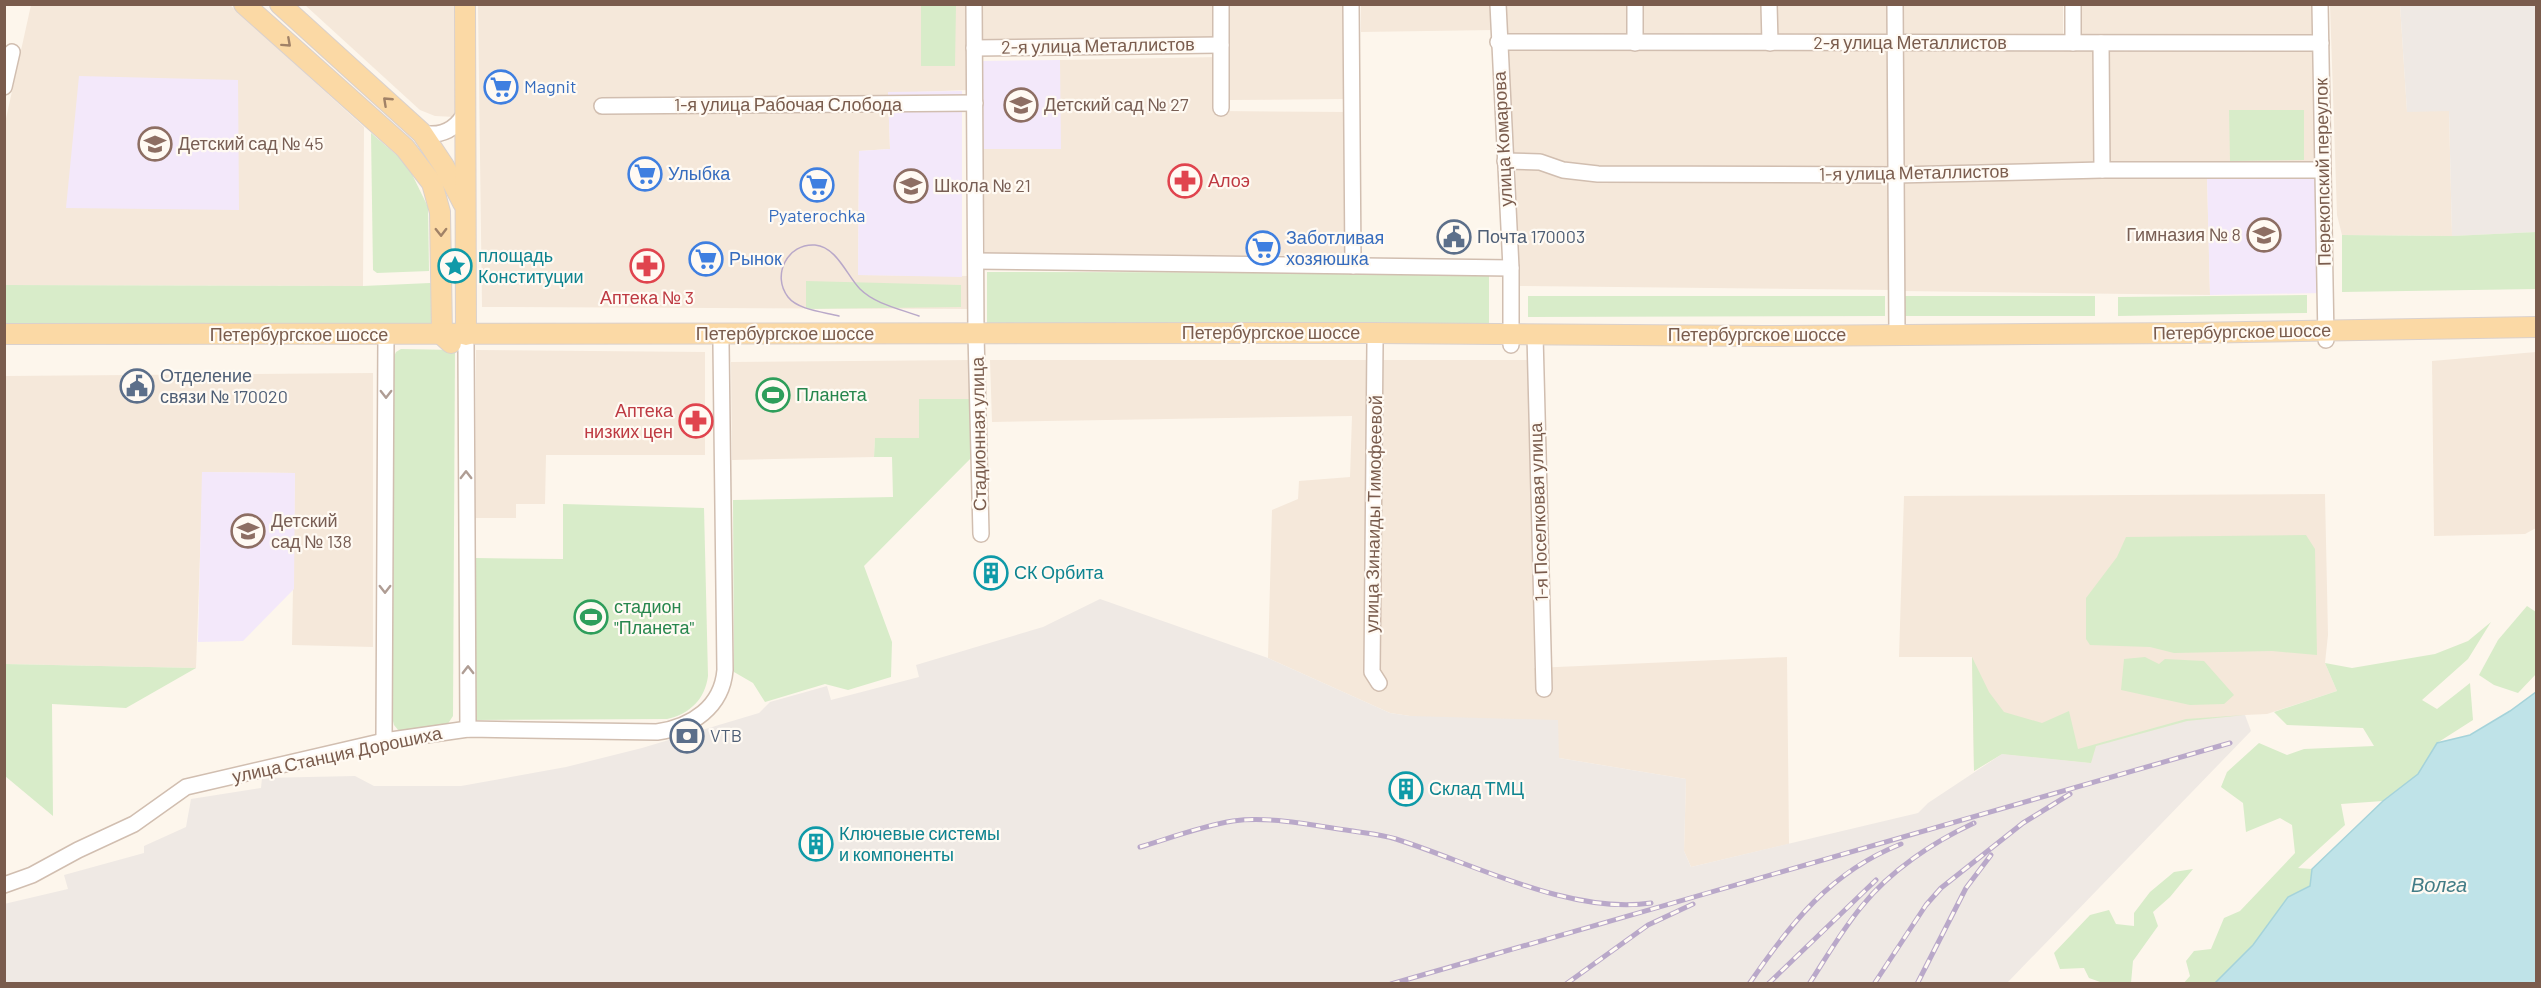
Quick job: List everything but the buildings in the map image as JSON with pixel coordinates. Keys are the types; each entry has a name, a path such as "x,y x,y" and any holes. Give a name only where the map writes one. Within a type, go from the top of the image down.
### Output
{"main road":[{"path":"243,4 405,148 421,167 435,190 440,212 456,340"},
{"path":"280,4 422,133 442,162 466,212"},
{"path":"456,340 466,212 465,4"},
{"name":"Петербургское шоссе","path":"1535,340 1874,345 2326,335 2536,327"},
{"name":"Петербургское шоссе","path":"4,334 386,340"},
{"name":"Петербургское шоссе","path":"4,345 386,340 1374,338 1535,340 1897,335 2536,336"}],"street":[{"name":"Стадионная улица","path":"974,4 981,534"},
{"path":"1221,4 1221,108"},
{"path":"1351,4 1353,266"},
{"name":"улица Комарова","path":"1498,4 1498,42 1511,268 1511,340"},
{"path":"1635,4 1635,43"},
{"path":"1769,4 1770,43"},
{"path":"1895,4 1897,335"},
{"path":"2073,4 2073,43"},
{"name":"Перекопский переулок","path":"2320,4 2326,335"},
{"name":"2-я улица Металлистов","path":"1498,42 2321,43"},
{"path":"2101,43 2102,170"},
{"name":"2-я улица Металлистов","path":"974,48 1221,45"},
{"path":"4,87 12,51"},
{"name":"1-я улица Рабочая Слобода","path":"602,106 975,103"},
{"path":"422,133 438,134 451,129 461,120 466,111"},
{"path":"421,167 442,162 457,152 466,133"},
{"name":"1-я улица Металлистов","path":"1505,161 1540,162 1563,170 1598,174 1896,175 2102,170 2323,170"},
{"path":"976,261 1511,268"},
{"name":"улица Зинаиды Тимофеевой","path":"1374,338 1372,672 1379,683"},
{"name":"улица Станция Дорошиха","path":"4,885 32,875 134,824 186,787 384,741 468,729 657,732 680,726 707,710 719,695 725,666 721,339"},
{"path":"384,741 386,340"},
{"path":"456,340 468,729"},
{"name":"1-я Поселковая улица","path":"1535,340 1544,689"}],"shaded area":[{"path":"31,5 230,5 364,127 363,286 5,285 5,123"},
{"path":"305,5 458,5 459,105 455,117 435,116 420,110"},
{"path":"478,5 968,5 968,90 888,93 890,149 859,151 858,275 971,276 971,309 482,307"},
{"path":"983,5 1213,5 1213,42 983,44"},
{"path":"1226,5 1346,5 1347,99 1227,100"},
{"path":"1361,5 1494,5 1494,30 1361,32"},
{"path":"1506,5 1630,5 1630,37 1506,38"},
{"path":"1642,5 1762,5 1762,35 1643,37"},
{"path":"1773,5 1890,5 1890,37 1773,37"},
{"path":"1898,5 2063,5 2063,35 1898,35"},
{"path":"2075,5 2312,5 2313,36 2075,35"},
{"path":"2330,5 2400,5 2407,111 2449,111 2452,236 2342,235 2337,215"},
{"path":"2400,5 2536,5 2536,232 2452,236 2449,111 2407,112"},
{"path":"2309,47 2316,55 2318,165 2107,164 2105,50"},
{"path":"1509,49 1889,50 1888,166 1570,168 1508,157"},
{"path":"2094,49 2095,165 1902,166 1902,50"},
{"path":"1218,57 1220,111 1347,112 1347,256 985,253 983,149 1060,149 1060,60"},
{"name":"Детский сад № 27","path":"1060,60 1061,149 983,149 982,61"},
{"name":"Детский сад № 45","path":"79,76 238,80 239,210 66,208"},
{"name":"Школа № 21","path":"962,91 962,277 858,275 859,151 890,149 888,92"},
{"path":"1516,168 1890,181 1892,290 1517,286"},
{"path":"2207,176 2210,295 1903,291 1903,181"},
{"name":"Гимназия № 8","path":"2207,176 2318,176 2322,293 2210,295"},
{"path":"476,350 705,352 705,455 546,455 545,504 516,504 516,518 475,518"},
{"path":"2536,352 2536,528 2525,534 2434,536 2432,361"},
{"path":"972,360 974,399 919,438 875,438 874,457 732,460 731,362"},
{"path":"990,360 1532,360 1534,668 1787,657 1789,844 1691,867 1684,851 1686,779 1559,758 1410,716 1390,713 1268,658 1272,510 1298,499 1299,481 1350,477 1352,416 992,422"},
{"path":"373,373 373,647 292,645 295,473 203,472 196,668 5,664 5,376"},
{"name":"Детский сад № 138","path":"202,472 295,473 294,589 243,641 198,642"},
{"path":"2325,494 2328,635 2325,663 2337,691 2267,714 2245,715 2091,763 2002,754 1974,771 1972,657 1899,657 1904,496"},
{"path":"1100,599 1268,658 1390,713 1410,716 1558,720 1559,758 1686,779 1684,851 1691,867 1918,813 1928,803 2002,754 2091,763 2096,746 2187,721 2245,715 2251,731 2007,983 5,984 4,904 68,889 64,875 144,853 144,846 186,827 191,799 261,788 262,778 355,776 374,786 461,786 566,767 642,748 759,713 770,702 827,686 831,700 919,677 916,665 1043,627"}],"green space":[{"path":"921,5 956,5 955,66 921,66"},
{"path":"2229,110 2304,110 2304,160 2230,161"},
{"path":"371,133 407,164 428,207 429,271 377,273 373,270"},
{"path":"2536,232 2536,289 2342,292 2342,235 2452,236"},
{"path":"987,272 1489,273 1489,325 987,324"},
{"path":"806,281 961,285 961,307 806,309"},
{"path":"430,283 434,286 431,325 5,325 5,285 363,286"},
{"path":"2307,295 2307,313 2118,316 2118,297"},
{"path":"1528,296 1885,296 1885,316 1528,317"},
{"path":"1905,296 2095,296 2095,316 1905,316"},
{"path":"401,349 455,350 453,716 447,725 399,731 392,717 393,359 396,352"},
{"path":"919,399 974,399 976,453 864,566 892,642 891,677 848,690 825,684 765,702 753,683 734,672 733,500 893,497 892,457 874,457 875,438 919,438"},
{"name":"стадион \"Планета\"","path":"563,504 704,508 708,676 700,698 683,713 667,719 474,720 475,558 563,559"},
{"path":"2306,535 2315,549 2317,655 2272,651 2174,653 2150,647 2090,645 2086,639 2086,598 2117,557 2126,537"},
{"path":"2527,606 2536,612 2536,674 2518,693 2494,685 2479,675 2498,640"},
{"path":"2491,622 2468,659 2422,700 2437,709 2470,683 2473,720 2437,743 2418,774 2383,801 2341,804 2345,825 2298,868 2312,869 2310,886 2288,897 2253,945 2215,983 2183,984 2190,976 2186,961 2194,951 2211,949 2224,918 2240,911 2295,853 2292,825 2280,818 2246,832 2243,803 2221,787 2227,772 2259,743 2287,755 2304,749 2374,746 2363,728 2287,725 2274,712 2337,691 2325,663 2352,668 2435,654 2468,641"},
{"path":"1972,657 1989,692 2004,712 2042,723 2069,711 2078,749 2186,719 2245,715 2187,721 2096,746 2091,763 2002,754 1974,771"},
{"path":"2145,657 2159,664 2165,659 2204,661 2234,695 2224,704 2190,705 2121,690 2124,659"},
{"path":"5,664 196,668 126,708 52,704 53,816 5,776"},
{"path":"2193,869 2170,897 2153,912 2158,926 2133,961 2131,983 2103,983 2089,978 2084,968 2060,969 2054,953 2090,915 2109,910 2116,924 2134,926 2134,913 2150,892 2174,872"}],"water":[{"name":"Волга","path":"2536,692 2536,983 2215,983 2253,945 2288,897 2310,886 2312,869 2383,801 2418,774 2437,743 2470,735"}],"tram line":[{"path":"839,316 805,308 788,297 783,288 782,270 785,262 797,249 815,245 823,247 835,256 866,294 888,306 919,316"}],"railway":[{"path":"1391,984 2230,743"},
{"path":"1874,984 1926,905 1941,888 2023,823 2070,794"},
{"path":"1140,847 1221,823 1247,820 1290,822 1390,837 1522,885 1555,894 1620,905 1651,903"},
{"path":"1809,984 1841,934 1873,893 1913,858 1974,823"},
{"path":"1749,984 1780,940 1814,902 1853,869 1901,844"},
{"path":"1917,984 1966,888 1991,855"},
{"path":"1768,984 1876,880"},
{"path":"1566,984 1648,925 1693,904"}],"place":[{"name":"Magnit","path":"501,87"},
{"name":"Детский сад № 27","path":"1021,105"},
{"name":"Детский сад № 45","path":"155,144"},
{"name":"Улыбка","path":"645,174"},
{"name":"Алоэ","path":"1185,181"},
{"name":"Pyaterochka","path":"817,185"},
{"name":"Школа № 21","path":"911,186"},
{"name":"Гимназия № 8","path":"2264,235"},
{"name":"Почта 170003","path":"1454,237"},
{"name":"Заботливая хозяюшка","path":"1263,248"},
{"name":"Рынок","path":"706,259"},
{"name":"площадь Конституции","path":"455,266"},
{"name":"Аптека № 3","path":"647,266"},
{"name":"Отделение связи № 170020","path":"137,386"},
{"name":"Планета","path":"773,395"},
{"name":"Аптека низких цен","path":"696,421"},
{"name":"Детский сад № 138","path":"248,531"},
{"name":"СК Орбита","path":"991,573"},
{"name":"стадион \"Планета\"","path":"591,617"},
{"name":"VTB","path":"687,736"},
{"name":"Склад ТМЦ","path":"1406,789"},
{"name":"Ключевые системы и компоненты","path":"816,844"}]}
